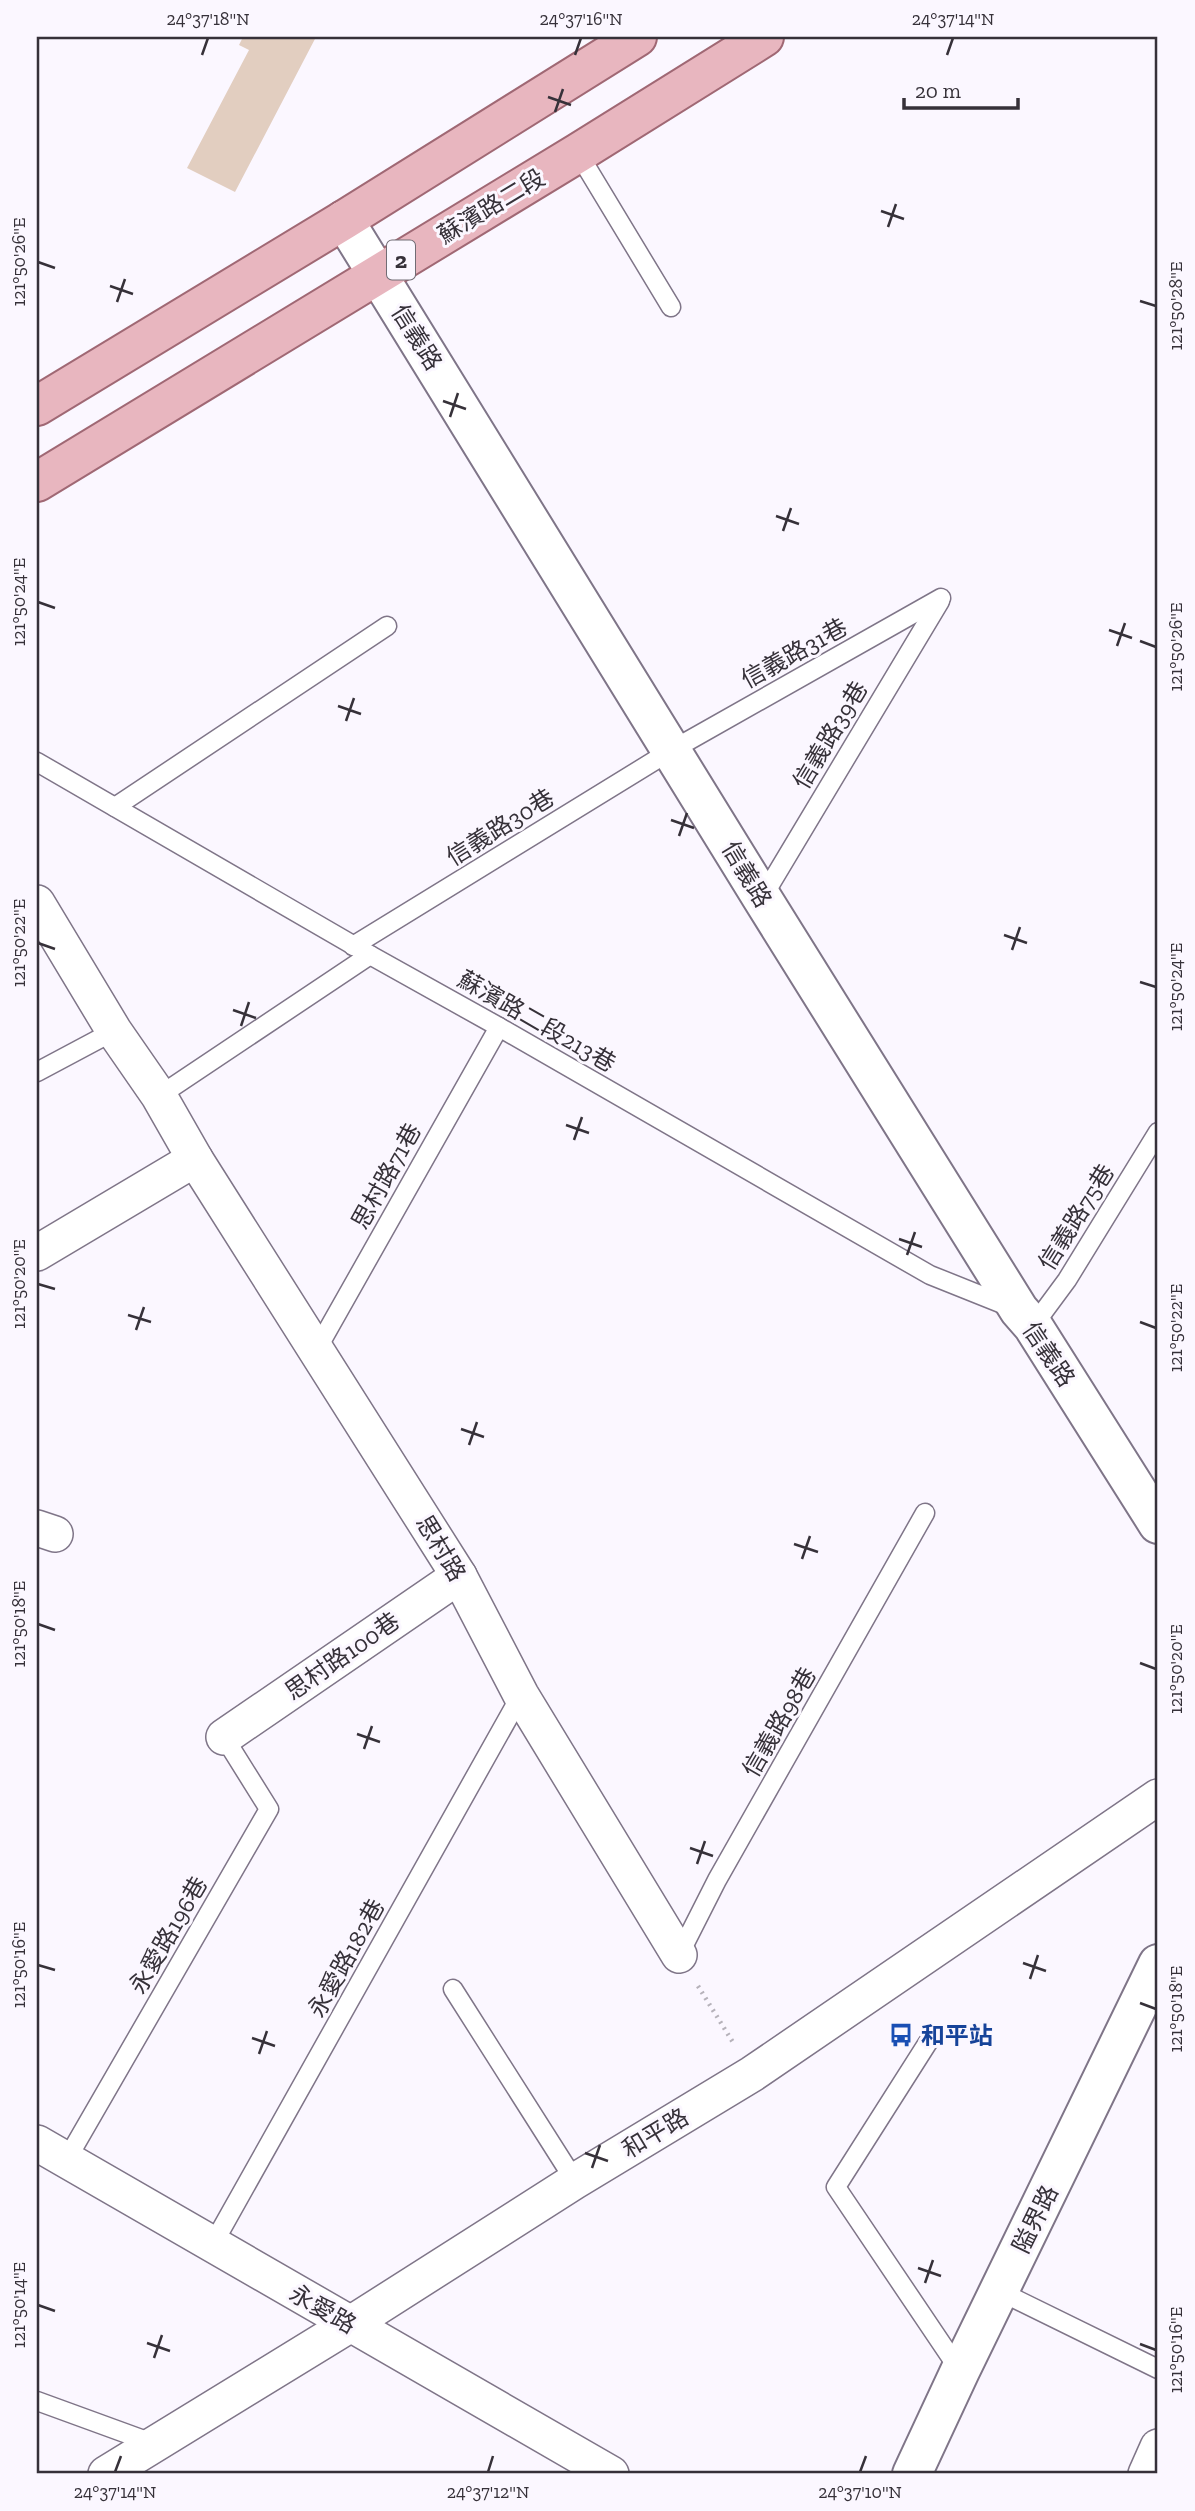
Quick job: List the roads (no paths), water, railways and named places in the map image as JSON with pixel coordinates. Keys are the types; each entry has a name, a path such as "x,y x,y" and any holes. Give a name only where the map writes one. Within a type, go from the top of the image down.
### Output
{"main road":[{"path":"37,406 344,220 637,37"},
{"name":"蘇濱路二段","path":"37,482 764,37"}],"street":[{"name":"信義路","path":"344,220 762,898 1158,1524"},
{"name":"思村路","path":"37,903 114,1031 159,1096 195,1159 459,1576 521,1695 679,1955"},
{"path":"37,1253 195,1159"},
{"name":"思村路100巷","path":"224,1737 459,1576"},
{"name":"和平路","path":"106,2474 349,2325 575,2181 752,2074 1158,1797"},
{"name":"隘界路","path":"912,2474 1158,1964"},
{"name":"永愛路","path":"52,2151 611,2474"},
{"path":"1146,2474 1158,2447"}],"lane":[{"path":"578,153 671,307"},
{"name":"信義路31巷","path":"672,750 941,598"},
{"name":"信義路39巷","path":"762,898 941,598"},
{"path":"116,807 387,626"},
{"name":"信義路30巷","path":"354,946 672,750"},
{"name":"蘇濱路二段213巷","path":"37,762 370,956 499,1027 930,1275 1026,1318"},
{"path":"159,1096 370,956"},
{"name":"思村路71巷","path":"317,1349 499,1027"},
{"path":"37,1072 114,1031"},
{"name":"信義路75巷","path":"1026,1318 1067,1280 1158,1132"},
{"name":"信義路98巷","path":"679,1955 717,1880 925,1513"},
{"name":"永愛路182巷","path":"214,2244 521,1695"},
{"name":"永愛路196巷","path":"52,2151 269,1809 224,1737"},
{"path":"453,1989 575,2181"},
{"path":"932,2036 836,2187 960,2371"},
{"path":"999,2291 1158,2369"},
{"path":"37,2401 155,2444"}],"place":[{"name":"和平站","path":"901,2035"}]}
